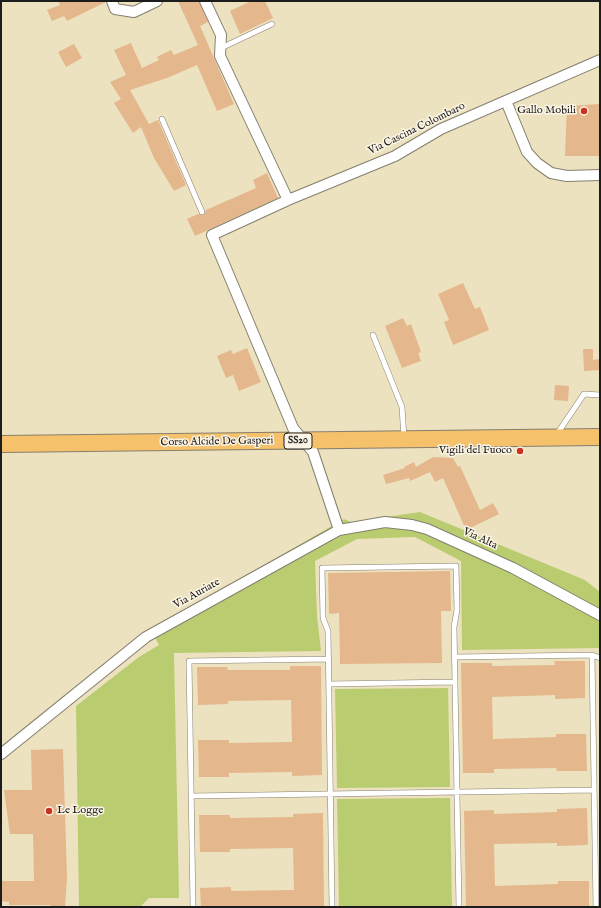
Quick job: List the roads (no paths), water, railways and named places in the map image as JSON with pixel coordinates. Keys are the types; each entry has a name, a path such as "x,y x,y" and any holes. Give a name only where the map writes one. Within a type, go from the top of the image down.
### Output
{"main road":[{"name":"Corso Alcide De Gasperi","path":"1,444 600,438"}],"street":[{"path":"112,1 115,9 134,12 157,1"},
{"path":"206,1 221,35 220,56 288,200"},
{"name":"Via Cascina Colombaro","path":"304,441 293,428 211,232 394,156 441,129 600,60"},
{"path":"506,101 527,152 537,163 551,173 567,176 600,175"},
{"path":"304,441 313,452 339,530"},
{"name":"Via Alta","path":"339,530 385,522 412,525 427,529 513,568 600,615"},
{"name":"Via Auriate","path":"1,754 146,637 339,530"}],"lane":[{"path":"220,48 272,24"},
{"path":"162,119 202,212"},
{"path":"373,335 402,407 404,440"},
{"path":"555,438 584,394 600,395"},
{"path":"332,907 329,659 328,631 323,618 322,568 456,566 457,610 454,628 459,907"},
{"path":"455,657 592,655 600,658"},
{"path":"592,655 596,907"},
{"path":"193,907 189,661 329,659"},
{"path":"329,684 455,682"},
{"path":"191,796 594,790"}],"place":[{"name":"Gallo Mobili","path":"584,111"},
{"name":"Vigili del Fuoco","path":"520,451"},
{"name":"Le Logge","path":"49,811"}]}
